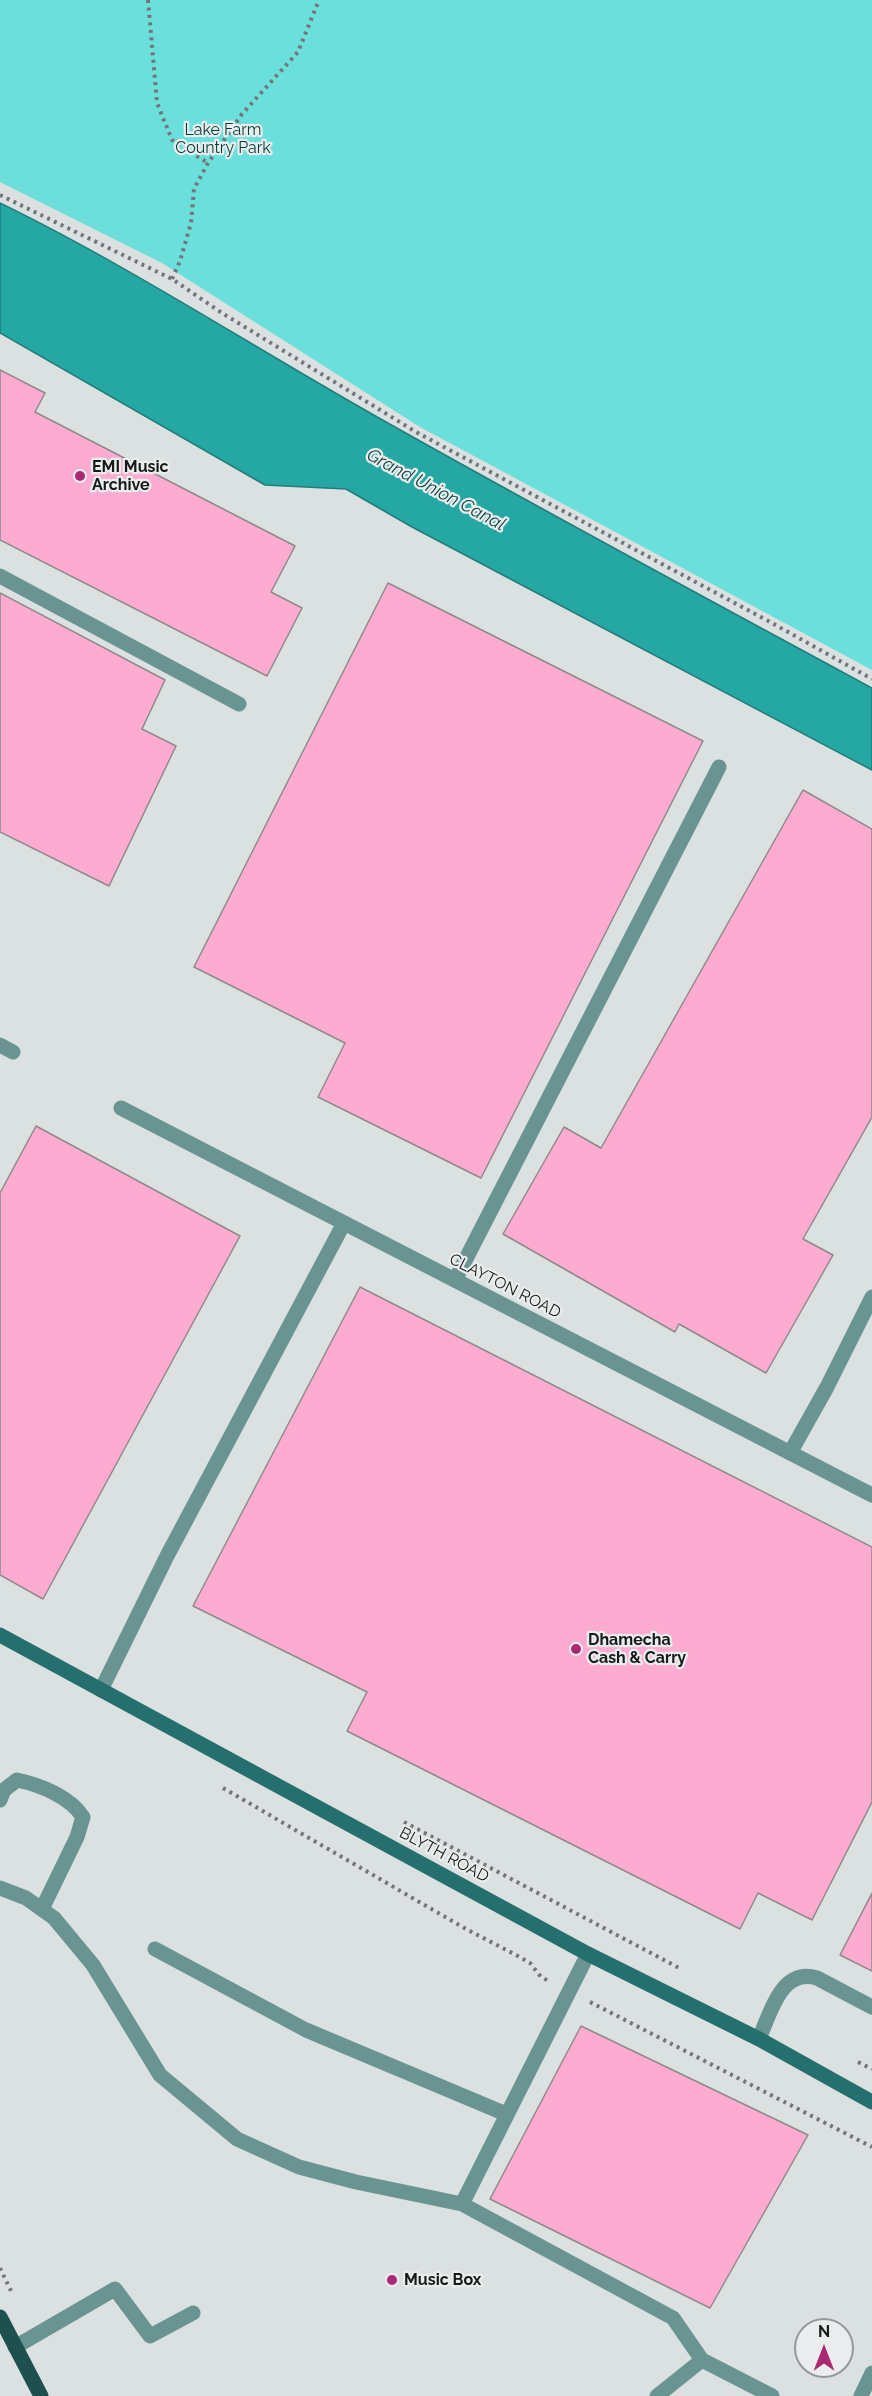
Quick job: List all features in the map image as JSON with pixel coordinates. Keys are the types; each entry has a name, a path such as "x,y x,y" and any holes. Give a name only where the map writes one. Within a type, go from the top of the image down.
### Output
{"main road":[{"path":"0,2317 41,2396"}],"street":[{"path":"0,576 239,704"},
{"path":"454,1280 719,767"},
{"name":"CLAYTON ROAD","path":"121,1108 872,1495"},
{"path":"100,1689 344,1223"},
{"path":"790,1453 827,1387 872,1297"},
{"name":"BLYTH ROAD","path":"0,1635 588,1953 759,2039 872,2102"},
{"path":"0,1800 4,1790 17,1780 36,1784 76,1806 83,1817 77,1837 42,1909"},
{"path":"0,1888 26,1898 54,1918 93,1965 160,2075 237,2139 299,2167 356,2182 462,2204 673,2318 702,2360 772,2396"},
{"path":"155,1949 306,2030 506,2114"},
{"path":"462,2204 588,1953"},
{"path":"759,2039 783,1987 797,1977 807,1975 817,1978 872,2007"},
{"path":"15,2347 115,2289 150,2336 193,2313"},
{"path":"657,2396 702,2360"},
{"path":"861,2396 872,2373"}],"path":[{"path":"148,0 157,103 172,140 208,163"},
{"path":"172,279 191,223 194,189 208,163 242,114 298,52 319,0"},
{"path":"0,195 172,279 222,313 416,432 772,622 872,679"},
{"path":"215,1784 466,1929 530,1963 541,1977 872,2147"},
{"path":"395,1818 686,1971"},
{"path":"852,2058 872,2069"}],"green space":[{"name":"Lake Farm Country Park","path":"0,0 872,0 872,670 420,427 162,263 0,182"}],"water":[{"name":"Grand Union Canal","path":"0,203 144,280 440,452 872,688 872,770 412,527 346,489 265,485 0,333"}],"building":[{"name":"EMI Music Archive","path":"0,370 45,393 35,412 295,546 271,592 302,608 267,676 0,540"},
{"path":"388,583 703,741 481,1178 318,1097 345,1043 194,967"},
{"path":"0,593 165,680 142,729 176,746 109,886 0,832"},
{"path":"803,790 872,829 872,1117 803,1239 833,1255 766,1373 679,1324 675,1332 503,1234 564,1127 601,1148"},
{"path":"36,1126 240,1236 43,1599 0,1575 0,1193"},
{"name":"Dhamecha Cash & Carry","path":"360,1287 872,1547 872,1802 812,1920 758,1893 740,1929 347,1731 367,1692 193,1606"},
{"path":"872,1893 872,1971 840,1955"},
{"path":"581,2026 808,2135 710,2308 490,2199"}],"place":[{"name":"EMI Music Archive","path":"80,476"},
{"name":"Dhamecha Cash & Carry","path":"576,1649"},
{"name":"Music Box","path":"392,2280"}]}
